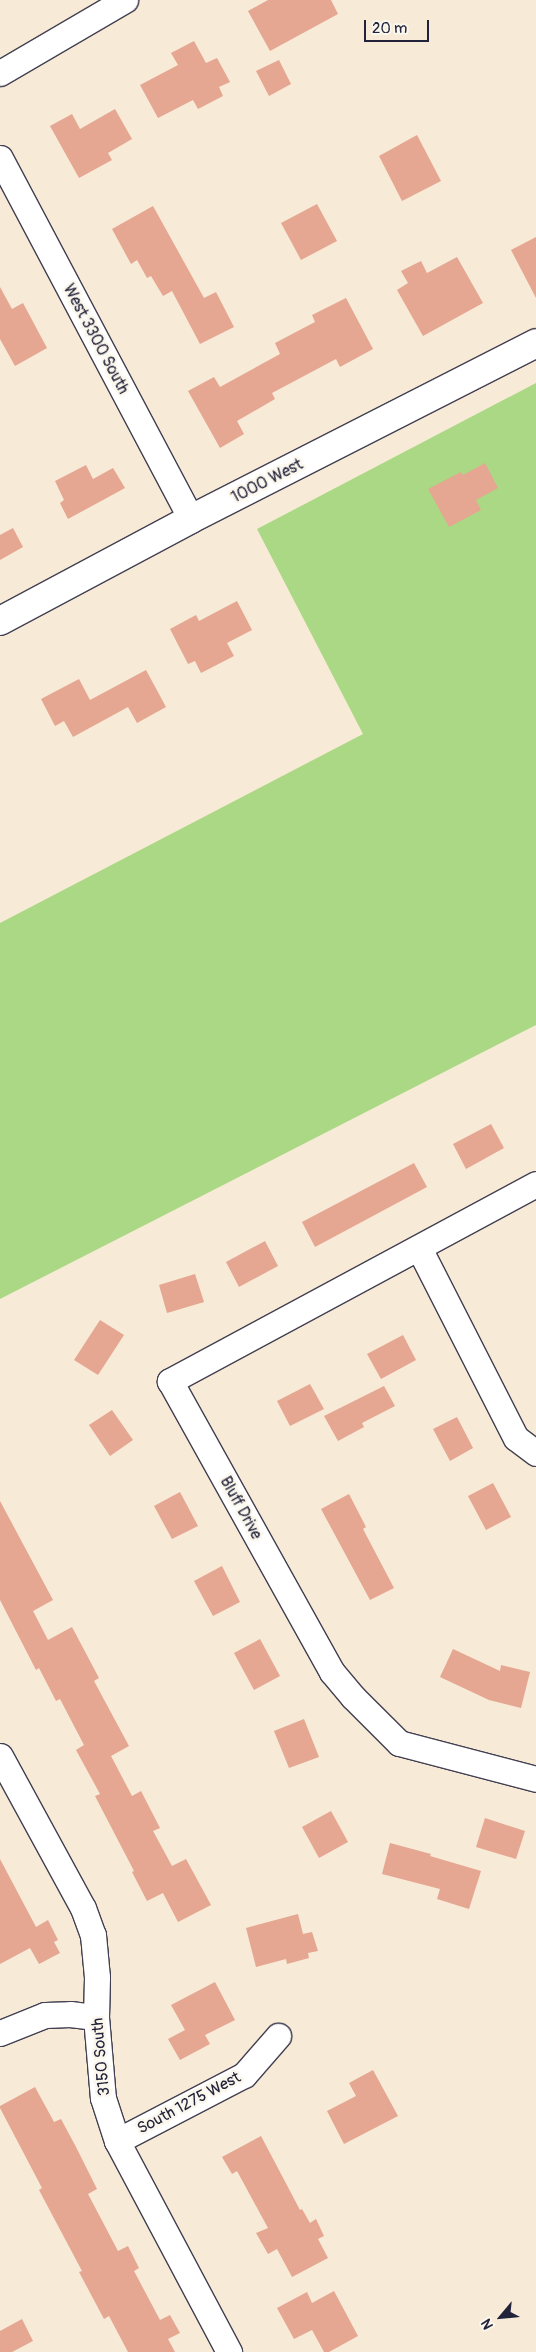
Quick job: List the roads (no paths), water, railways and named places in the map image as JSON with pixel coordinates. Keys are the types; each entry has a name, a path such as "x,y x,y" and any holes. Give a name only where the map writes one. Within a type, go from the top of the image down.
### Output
{"main road":[{"name":"1000 West","path":"0,622 191,520 536,343"}],"street":[{"path":"0,73 124,0"},
{"name":"West 3300 South","path":"0,158 191,520"},
{"name":"Bluff Drive","path":"536,1184 170,1381 332,1672 353,1697 399,1743 536,1779"},
{"path":"418,1248 516,1438 536,1452"},
{"name":"3150 South","path":"0,1756 83,1908 93,1935 96,1956 96,2018 103,2098 117,2141 229,2352"},
{"path":"0,2033 45,2016 70,2014 96,2018"},
{"name":"South 1275 West","path":"117,2141 244,2075 278,2036"}]}
